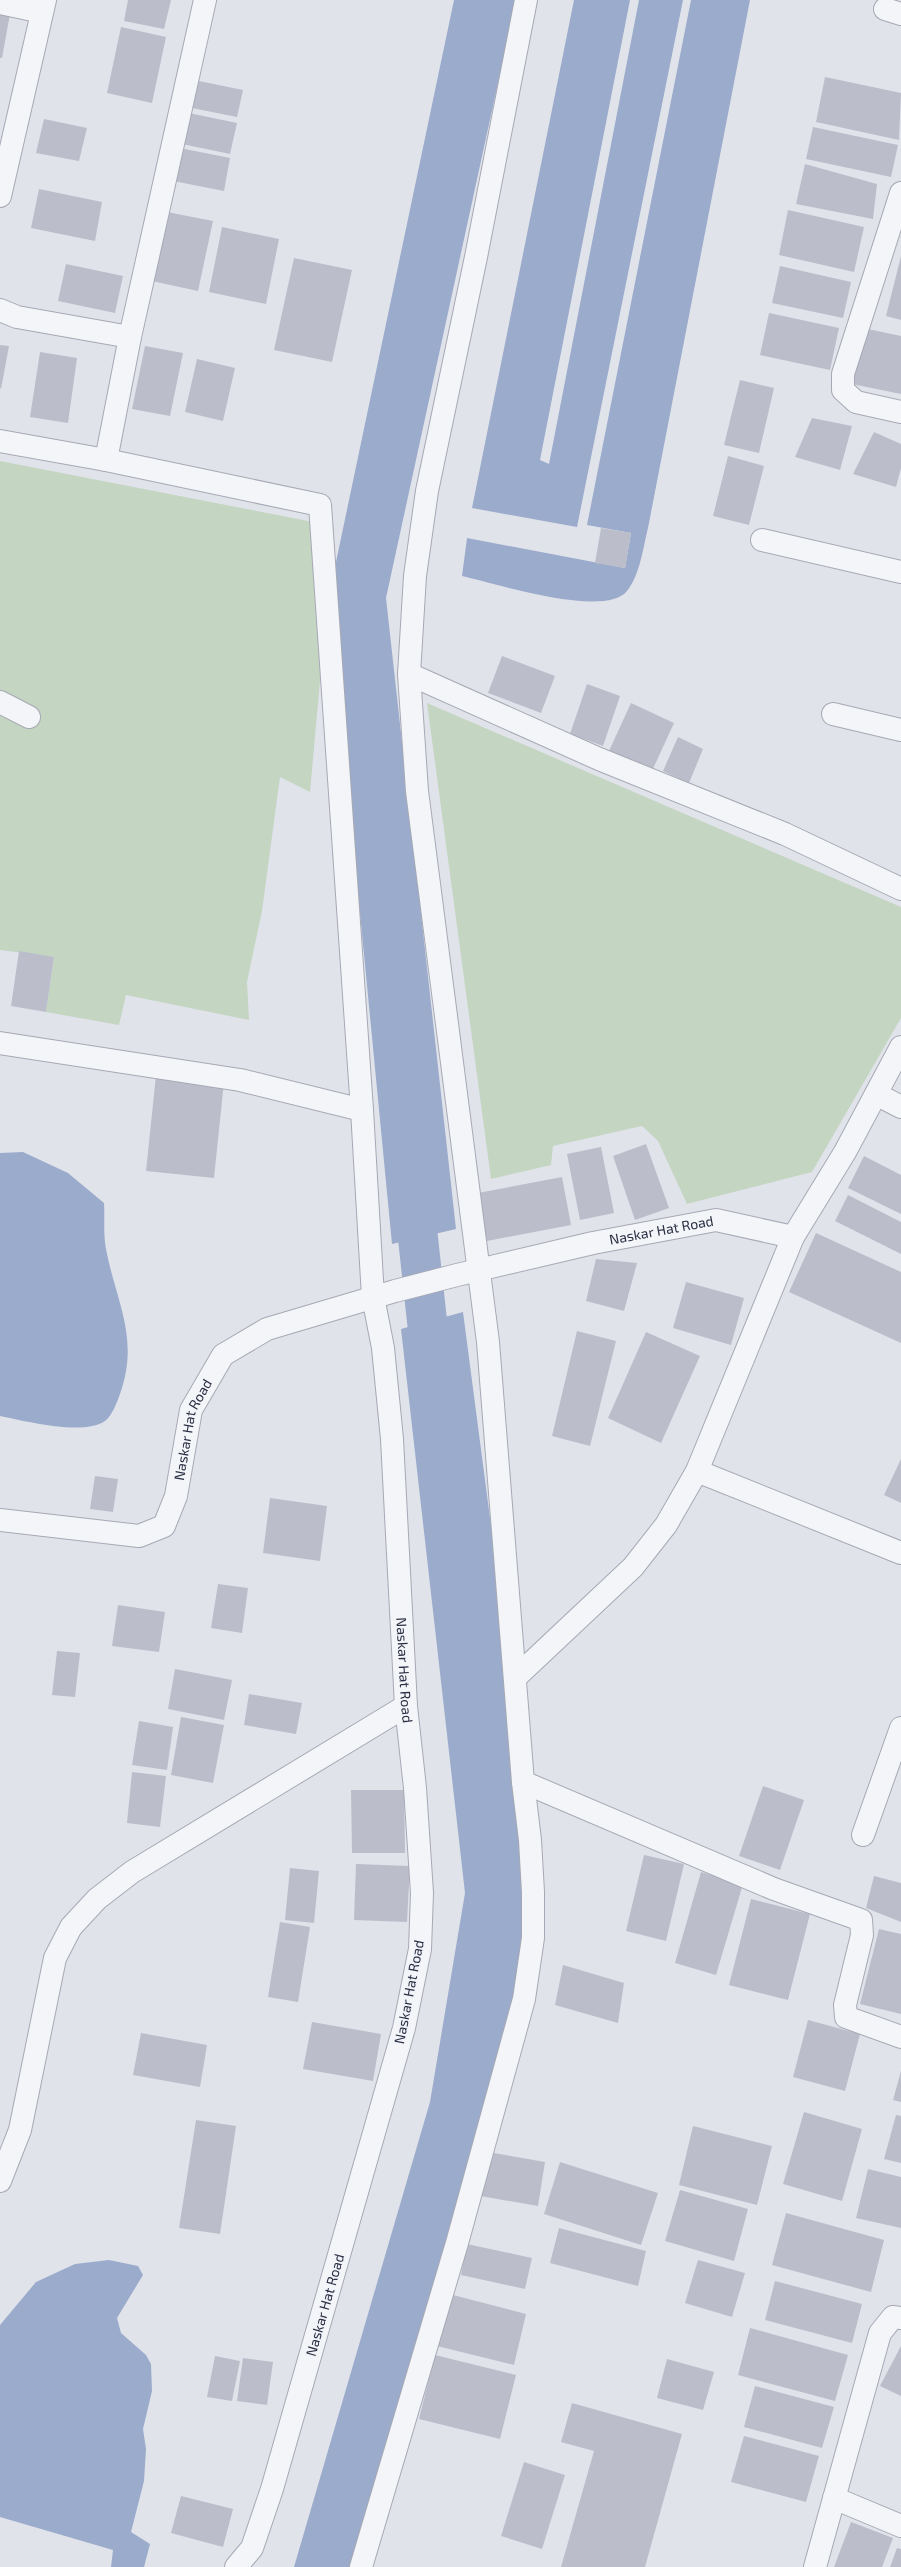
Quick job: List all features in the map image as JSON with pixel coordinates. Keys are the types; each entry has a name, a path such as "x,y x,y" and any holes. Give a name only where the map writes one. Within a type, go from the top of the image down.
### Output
{"street":[{"path":"106,460 130,337 204,0"},
{"path":"361,2567 456,2243 524,1999 533,1938 533,1892 530,1840 523,1782 488,1342 417,791 410,674 415,576 427,491 476,257 526,0"},
{"path":"0,3 43,6 0,196"},
{"path":"901,193 843,374 843,390 856,402 901,412"},
{"path":"0,310 17,317 130,337"},
{"path":"0,441 106,460 320,505 362,1110 373,1297"},
{"path":"762,540 901,572"},
{"path":"410,674 599,759 785,834 901,889"},
{"path":"0,702 29,717"},
{"path":"833,714 901,730"},
{"path":"0,1042 240,1080 362,1110"},
{"path":"515,1678 633,1567 666,1525 697,1471 793,1237 845,1152 901,1047"},
{"path":"876,1094 901,1107"},
{"name":"Naskar Hat Road","path":"0,1520 139,1536 164,1526 176,1496 191,1410 222,1356 267,1329 373,1297 457,1275 593,1243 716,1220 793,1237"},
{"name":"Naskar Hat Road","path":"236,2567 252,2548 272,2489 404,2028 420,1949 422,1893 415,1788 406,1706 392,1439 383,1348 373,1297"},
{"path":"697,1471 901,1553"},
{"path":"0,2181 20,2130 54,1958 71,1926 97,1899 132,1872 406,1706"},
{"path":"863,1835 901,1728"},
{"path":"523,1782 774,1889 861,1920 862,1935 845,2005 846,2017 901,2037"},
{"path":"815,2567 880,2333 893,2317 901,2318"},
{"path":"834,2498 901,2526"}],"green space":[{"path":"0,461 334,526 310,792 280,777 262,911 247,982 249,1020 126,995 119,1025 46,1012 54,957 0,950"},
{"path":"427,703 901,907 901,1018 812,1172 687,1204 658,1141 642,1126 553,1146 551,1165 491,1179"}],"water":[{"path":"454,0 516,0 386,598 456,1229 392,1244 337,675 336,562"},
{"path":"574,0 630,0 540,460 549,464 639,0 683,0 577,527 472,508"},
{"path":"691,0 750,0 648,528 635,577 627,591 615,599 596,601 548,597 462,576 467,538 625,568 631,533 587,525"},
{"path":"23,1152 68,1173 104,1203 105,1243 124,1320 128,1355 126,1374 114,1409 105,1421 95,1425 83,1427 54,1426 0,1416 0,1153"},
{"path":"463,1312 534,1854 520,1991 352,2567 294,2567 430,2102 465,1893 401,1329"},
{"path":"109,2260 138,2266 143,2275 117,2318 121,2333 146,2355 151,2364 152,2391 143,2429 146,2449 144,2481 131,2532 150,2544 144,2567 111,2567 113,2550 0,2517 0,2325 36,2282 75,2264"}],"building":[{"path":"128,0 171,0 164,29 124,21"},
{"path":"0,12 10,14 2,58 0,58"},
{"path":"121,27 166,37 152,103 107,93"},
{"path":"825,77 901,93 899,140 816,122"},
{"path":"199,81 243,90 237,117 192,108"},
{"path":"189,113 237,123 230,154 182,144"},
{"path":"44,119 87,128 79,161 36,153"},
{"path":"813,127 898,145 891,177 806,159"},
{"path":"180,148 230,158 224,191 173,181"},
{"path":"805,164 877,184 873,219 796,204"},
{"path":"39,189 102,202 95,241 31,228"},
{"path":"788,210 864,227 854,272 779,255"},
{"path":"162,211 213,221 198,291 147,280"},
{"path":"222,227 279,239 266,304 209,292"},
{"path":"901,256 901,320 886,316"},
{"path":"294,258 352,270 332,362 274,350"},
{"path":"66,264 123,276 115,313 58,301"},
{"path":"780,266 851,282 843,318 772,303"},
{"path":"769,313 839,328 830,370 760,355"},
{"path":"863,328 901,336 901,394 852,384"},
{"path":"0,345 9,346 1,389 0,388"},
{"path":"145,346 183,353 170,416 132,409"},
{"path":"40,352 77,358 68,423 30,417"},
{"path":"197,359 235,368 223,421 185,412"},
{"path":"740,380 774,388 759,453 724,445"},
{"path":"812,418 852,426 840,470 795,457"},
{"path":"874,432 901,444 901,468 896,487 853,474"},
{"path":"728,456 764,466 749,525 713,516"},
{"path":"601,528 631,533 625,568 595,563"},
{"path":"502,656 555,676 541,713 488,693"},
{"path":"587,684 620,696 603,746 570,734"},
{"path":"631,703 674,723 652,771 609,751"},
{"path":"678,737 703,749 689,783 663,771"},
{"path":"19,951 54,957 46,1012 11,1006"},
{"path":"156,1075 224,1082 214,1178 146,1171"},
{"path":"646,1144 669,1208 635,1220 613,1156"},
{"path":"601,1147 614,1213 580,1220 567,1154"},
{"path":"864,1156 901,1175 901,1214 848,1188"},
{"path":"562,1177 571,1225 487,1241 478,1193"},
{"path":"848,1195 901,1222 901,1254 835,1221"},
{"path":"816,1233 901,1272 901,1343 789,1292"},
{"path":"596,1259 637,1263 624,1311 586,1301"},
{"path":"686,1282 744,1298 731,1345 673,1328"},
{"path":"577,1331 616,1341 590,1446 552,1436"},
{"path":"646,1332 700,1356 661,1443 608,1418"},
{"path":"901,1459 901,1503 884,1495"},
{"path":"95,1476 118,1479 113,1512 90,1509"},
{"path":"270,1498 327,1506 320,1561 263,1553"},
{"path":"218,1584 248,1588 242,1633 211,1628"},
{"path":"118,1605 165,1612 159,1652 112,1646"},
{"path":"57,1651 80,1653 75,1697 52,1695"},
{"path":"175,1669 232,1680 224,1720 168,1709"},
{"path":"249,1694 302,1703 296,1734 244,1725"},
{"path":"181,1717 224,1725 213,1783 171,1775"},
{"path":"139,1721 173,1727 167,1770 132,1765"},
{"path":"132,1772 166,1776 160,1827 127,1823"},
{"path":"763,1786 804,1800 780,1870 739,1856"},
{"path":"351,1790 404,1790 405,1853 352,1853"},
{"path":"644,1855 684,1864 666,1941 626,1931"},
{"path":"356,1864 410,1866 407,1922 354,1920"},
{"path":"290,1868 319,1871 314,1923 285,1920"},
{"path":"701,1872 743,1884 716,1975 675,1963"},
{"path":"874,1876 901,1883 901,1922 866,1908"},
{"path":"751,1899 810,1914 788,2000 729,1985"},
{"path":"280,1922 310,1927 298,2002 268,1997"},
{"path":"879,1929 901,1934 901,2014 860,2004"},
{"path":"563,1965 624,1983 618,2023 555,2005"},
{"path":"808,2020 860,2034 845,2091 793,2077"},
{"path":"312,2022 381,2034 373,2081 303,2069"},
{"path":"141,2033 207,2045 200,2087 133,2075"},
{"path":"901,2071 901,2102 893,2100"},
{"path":"804,2112 862,2129 842,2201 783,2184"},
{"path":"896,2115 901,2116 901,2163 884,2159"},
{"path":"196,2120 236,2126 220,2234 179,2228"},
{"path":"693,2126 772,2146 757,2205 679,2185"},
{"path":"488,2152 545,2162 538,2206 480,2196"},
{"path":"560,2162 658,2193 641,2245 544,2214"},
{"path":"868,2169 901,2177 901,2228 856,2218"},
{"path":"680,2190 748,2209 734,2261 665,2241"},
{"path":"786,2213 884,2240 871,2292 772,2265"},
{"path":"559,2228 646,2251 638,2286 550,2263"},
{"path":"467,2244 532,2258 525,2289 461,2275"},
{"path":"698,2260 745,2273 732,2317 685,2303"},
{"path":"775,2281 862,2304 852,2343 765,2320"},
{"path":"449,2294 526,2314 514,2365 437,2346"},
{"path":"750,2328 848,2355 835,2401 738,2375"},
{"path":"901,2346 901,2396 880,2386"},
{"path":"435,2355 516,2375 500,2439 419,2419"},
{"path":"215,2356 240,2361 232,2401 207,2397"},
{"path":"243,2358 273,2362 267,2405 237,2401"},
{"path":"667,2359 714,2372 703,2410 657,2398"},
{"path":"755,2386 834,2407 822,2448 744,2427"},
{"path":"572,2403 682,2434 645,2567 561,2567 594,2451 561,2442"},
{"path":"744,2436 819,2456 806,2502 731,2482"},
{"path":"524,2462 565,2475 542,2549 501,2536"},
{"path":"181,2496 233,2509 223,2547 171,2533"},
{"path":"851,2522 893,2538 882,2567 834,2567"},
{"path":"897,2548 901,2549 901,2567 890,2567"}],"waterway":[{"path":"412,1183 433,1376"}]}
